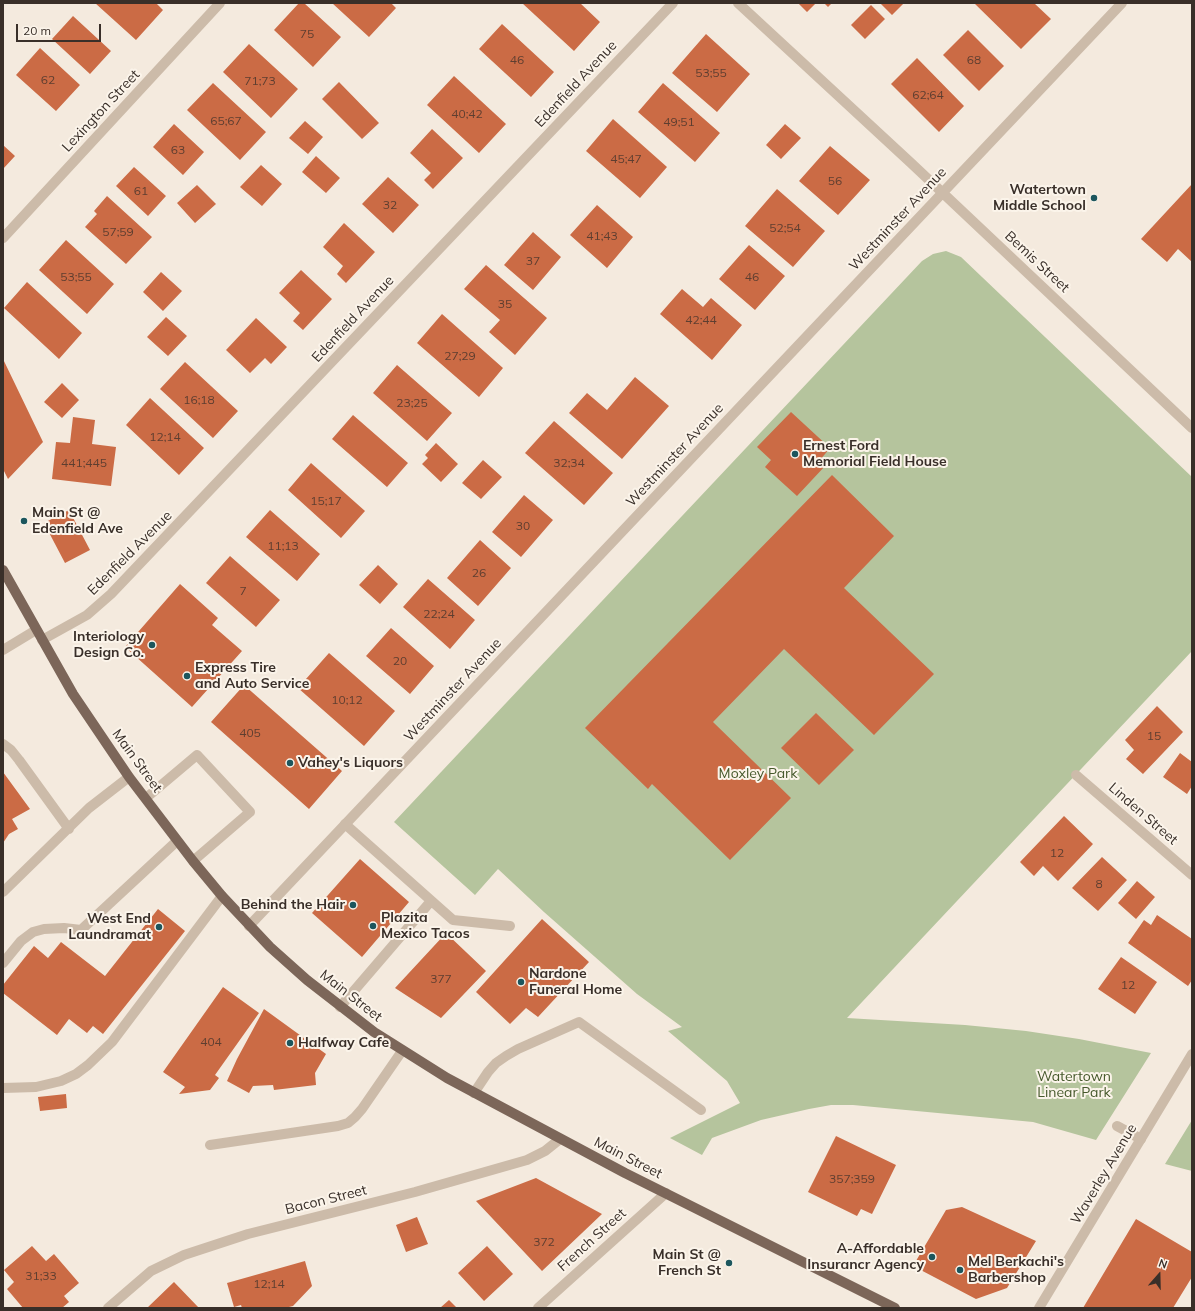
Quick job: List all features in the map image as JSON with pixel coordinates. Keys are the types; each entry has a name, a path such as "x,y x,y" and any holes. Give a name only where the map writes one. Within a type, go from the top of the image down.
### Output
{"main road":[{"name":"Main Street","path":"3,570 73,694 130,777 177,841 222,896 250,926 289,964 340,1007 402,1050 474,1093 560,1139 895,1308"}],"street":[{"name":"Lexington Street","path":"3,238 220,3"},
{"name":"Edenfield Avenue","path":"42,640 87,615 112,594 673,3"},
{"name":"Bemis Street","path":"738,3 1192,428"},
{"name":"Westminster Avenue","path":"250,926 1122,3"},
{"path":"3,650 36,630"},
{"path":"3,744 11,750 19,760 68,829"},
{"path":"146,798 197,755 250,812 193,861"},
{"name":"Linden Street","path":"1076,775 1192,875"},
{"path":"3,892 89,808 130,777"},
{"path":"345,824 453,920 510,926"},
{"path":"3,963 21,942 33,932 44,929 81,930 177,841"},
{"path":"3,1088 36,1087 61,1081 76,1074 88,1065 112,1042 222,896"},
{"path":"340,1007 431,901"},
{"path":"474,1093 488,1072 496,1063 506,1056 518,1049 580,1022 701,1110"},
{"path":"210,1145 338,1126 348,1123 362,1109 402,1050"},
{"name":"Waverley Avenue","path":"1039,1308 1192,1054"},
{"path":"1117,1126 1141,1139"},
{"name":"Bacon Street","path":"108,1308 151,1272 184,1255 248,1234 415,1192 527,1160 545,1151 560,1139"},
{"name":"French Street","path":"538,1308 666,1193"}],"green space":[{"name":"Moxley Park","path":"946,251 961,257 1192,477 1192,651 847,1018 965,1025 1026,1031 1079,1039 1151,1053 1096,1140 1033,1122 853,1105 831,1105 761,1120 712,1138 702,1155 670,1138 740,1103 727,1081 668,1031 682,1027 637,994 544,912 498,869 475,895 394,822 922,261 933,254"},
{"path":"1192,1120 1192,1171 1165,1164"}],"building":[{"path":"95,3 156,3 163,10 136,40"},
{"path":"299,3 304,3 341,37 313,67 274,30"},
{"path":"332,3 391,3 396,8 369,37"},
{"path":"522,3 580,3 600,22 574,51"},
{"path":"798,3 816,3 807,12"},
{"path":"824,3 832,3 828,7"},
{"path":"880,3 904,3 892,15"},
{"path":"974,3 1034,3 1051,19 1021,49"},
{"path":"871,5 885,19 865,39 851,25"},
{"path":"73,16 111,51 90,74 52,39"},
{"path":"502,24 554,72 531,97 479,49"},
{"path":"968,30 1004,66 979,91 943,55"},
{"path":"706,34 750,74 717,112 672,73"},
{"path":"249,44 298,89 271,118 223,72"},
{"path":"40,48 80,85 56,111 16,75"},
{"path":"917,58 964,106 939,132 891,84"},
{"path":"454,76 506,124 479,153 427,105"},
{"path":"339,82 379,123 362,139 322,99"},
{"path":"213,83 266,132 240,160 187,110"},
{"path":"663,83 720,133 695,162 638,112"},
{"path":"613,119 667,167 640,198 586,151"},
{"path":"305,121 323,137 308,154 289,138"},
{"path":"174,124 204,152 183,175 153,147"},
{"path":"785,124 801,138 781,159 766,145"},
{"path":"432,129 463,158 433,189 424,180 431,173 410,153"},
{"path":"3,145 15,156 3,169"},
{"path":"830,146 870,180 838,215 799,181"},
{"path":"316,156 340,178 326,193 302,172"},
{"path":"261,165 282,184 262,206 240,187"},
{"path":"134,167 166,196 148,216 116,186"},
{"path":"388,177 419,205 393,233 362,204"},
{"path":"1192,184 1192,262 1178,249 1167,262 1141,239"},
{"path":"197,185 216,204 195,223 177,203"},
{"path":"777,189 825,231 793,267 745,226"},
{"path":"107,196 152,237 126,264 85,227 97,214 94,211"},
{"path":"597,205 633,237 607,268 570,235"},
{"path":"344,223 375,252 346,283 337,274 343,266 323,247"},
{"path":"533,232 561,257 533,290 504,265"},
{"path":"66,240 114,284 87,314 39,270"},
{"path":"749,245 785,276 755,310 719,279"},
{"path":"486,265 547,318 515,355 489,332 500,320 464,289"},
{"path":"301,270 332,299 303,330 293,321 300,313 279,293"},
{"path":"161,272 182,291 163,311 143,292"},
{"path":"27,282 82,333 59,359 4,308"},
{"path":"682,289 703,307 711,298 742,325 712,360 660,314"},
{"path":"442,314 503,368 479,397 417,343"},
{"path":"166,317 187,336 168,356 147,337"},
{"path":"256,318 287,347 271,364 265,358 250,373 226,350"},
{"path":"3,359 43,442 8,479 3,469"},
{"path":"185,362 238,411 213,438 160,389"},
{"path":"397,365 452,413 427,441 373,393"},
{"path":"635,377 669,406 622,459 569,413 587,393 607,410"},
{"path":"62,383 79,400 62,418 44,402"},
{"path":"150,398 204,448 179,475 126,425"},
{"name":"Ernest Ford Memorial Field House","path":"791,412 830,448 820,460 826,465 797,496 765,467 771,460 757,447"},
{"path":"353,415 408,463 387,487 332,439"},
{"path":"73,417 95,420 92,444 116,447 111,486 52,479 56,442 70,443"},
{"path":"554,421 613,473 584,505 525,453"},
{"path":"436,443 458,464 441,482 422,464 428,458 425,455"},
{"path":"483,460 502,477 481,499 462,483"},
{"path":"311,463 365,511 341,538 288,490"},
{"path":"832,475 894,536 844,588 934,674 874,735 784,649 713,722 791,798 730,860 652,784 648,789 585,728"},
{"path":"524,495 553,520 521,557 492,532"},
{"path":"69,510 90,550 65,563 44,523"},
{"path":"270,510 320,554 297,581 246,537"},
{"path":"480,540 511,568 478,606 447,578"},
{"path":"230,556 280,600 256,627 206,583"},
{"path":"378,565 398,584 380,604 359,585"},
{"path":"428,579 475,620 450,649 403,607"},
{"path":"180,584 218,618 212,625 242,651 192,707 125,647"},
{"path":"391,628 434,666 410,694 366,656"},
{"path":"329,653 395,711 364,746 298,688"},
{"path":"244,685 342,771 309,809 211,722"},
{"path":"1157,706 1183,732 1143,774 1126,759 1134,750 1125,740"},
{"path":"816,713 854,750 819,785 781,748"},
{"path":"1180,753 1192,762 1192,786 1187,794 1163,777"},
{"path":"3,772 30,809 12,819 18,829 9,834 3,843"},
{"path":"1064,816 1093,844 1058,881 1043,866 1034,876 1020,862"},
{"path":"1102,857 1127,880 1098,911 1072,888"},
{"path":"360,859 409,902 362,957 312,913"},
{"path":"1137,881 1155,897 1136,919 1118,903"},
{"path":"158,909 185,931 103,1034 93,1026 87,1033 69,1019 57,1035 3,993 3,985 34,946 48,958 61,942 105,976"},
{"path":"1157,915 1192,939 1192,980 1188,986 1128,943 1144,920 1151,925"},
{"path":"542,919 589,962 538,1017 526,1008 510,1024 476,992"},
{"path":"446,933 486,971 441,1018 395,988"},
{"path":"1121,957 1157,982 1135,1014 1098,989"},
{"path":"223,987 259,1013 215,1075 219,1078 210,1090 179,1094 185,1087 163,1072"},
{"path":"264,1009 326,1054 315,1073 316,1085 274,1090 273,1085 253,1086 249,1093 227,1081"},
{"path":"66,1094 67,1108 40,1111 38,1097"},
{"path":"836,1136 896,1165 872,1214 861,1209 857,1216 808,1192"},
{"path":"536,1178 602,1214 542,1271 476,1201"},
{"path":"962,1207 1036,1241 1007,1288 976,1299 913,1266 946,1210"},
{"path":"417,1217 428,1244 406,1252 396,1225"},
{"path":"1136,1219 1192,1252 1192,1277 1173,1308 1083,1308"},
{"path":"32,1246 46,1261 54,1254 79,1283 64,1296 69,1302 62,1308 23,1308 7,1289 14,1282 4,1270"},
{"path":"487,1246 513,1274 484,1301 458,1273"},
{"path":"305,1261 312,1286 293,1306 285,1308 242,1308 241,1305 234,1307 227,1283"},
{"path":"174,1282 199,1308 147,1308"},
{"path":"449,1300 457,1308 440,1308"}],"place":[{"name":"Watertown Middle School","path":"1094,198"},
{"name":"Ernest Ford Memorial Field House","path":"795,454"},
{"name":"Main St @ Edenfield Ave","path":"24,521"},
{"name":"Interiology Design Co.","path":"152,645"},
{"name":"Express Tire and Auto Service","path":"187,676"},
{"name":"Vahey's Liquors","path":"290,763"},
{"name":"Behind the Hair","path":"353,905"},
{"name":"Plazita Mexico Tacos","path":"373,926"},
{"name":"West End Laundramat","path":"159,927"},
{"name":"Nardone Funeral Home","path":"521,982"},
{"name":"Halfway Cafe","path":"290,1043"},
{"name":"A-Affordable Insurancr Agency","path":"932,1257"},
{"name":"Main St @ French St","path":"729,1263"},
{"name":"Mel Berkachi's Barbershop","path":"960,1270"}],"park label":[{"name":"Watertown Linear Park","path":"1074,1086"}]}
